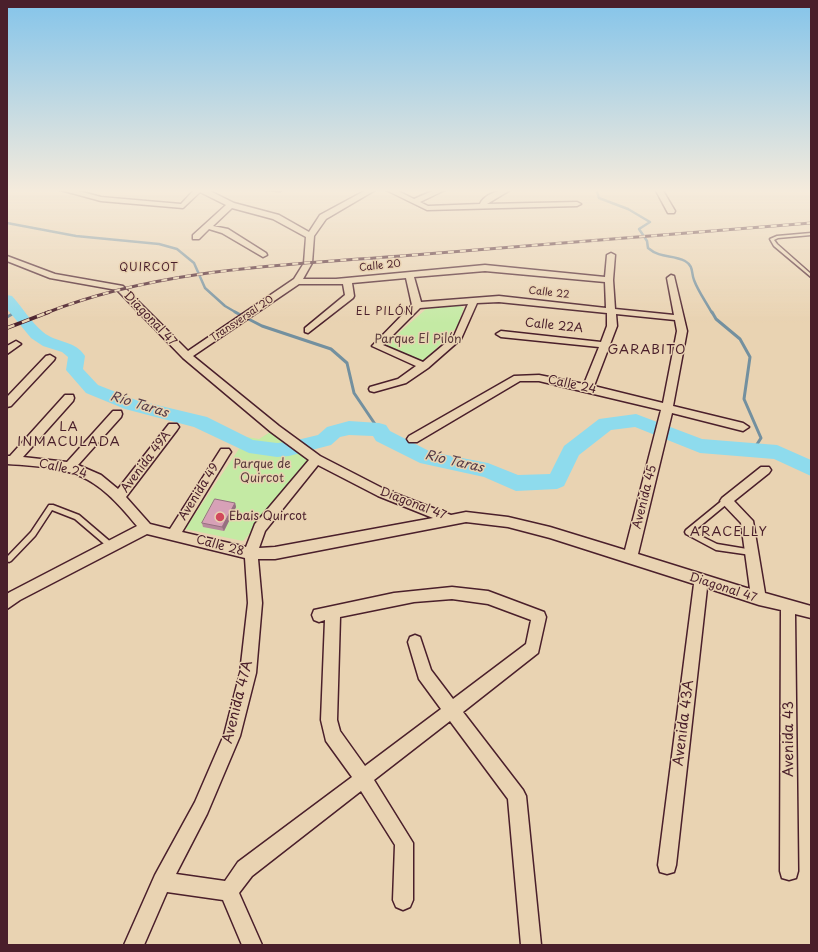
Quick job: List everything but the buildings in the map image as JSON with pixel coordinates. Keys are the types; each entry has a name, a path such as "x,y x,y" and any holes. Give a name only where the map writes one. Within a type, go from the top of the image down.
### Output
{"street":[{"path":"196,238 201,233"},
{"path":"229,233 263,255"},
{"path":"305,233 310,236"},
{"path":"297,281 308,263 310,236 312,233"},
{"path":"588,388 612,326 609,280 611,255"},
{"name":"Diagonal 47","path":"7,258 52,276 120,288 186,356 275,429 316,459 382,493 450,519 466,517 483,518 568,537 759,599 811,612"},
{"name":"Calle 20","path":"297,281 347,280 485,268 609,280"},
{"path":"409,274 417,305 377,346 424,366"},
{"path":"666,406 682,331 671,278"},
{"path":"308,330 350,296 347,280"},
{"name":"Transversal 20","path":"186,356 297,281"},
{"name":"Calle 22","path":"417,305 499,299 679,318"},
{"path":"374,389 402,381 424,366 458,337 474,301"},
{"name":"Calle 22A","path":"501,334 605,345"},
{"path":"7,351 16,344"},
{"path":"7,403 50,358"},
{"name":"Calle 24","path":"413,439 498,388 518,378 539,378 588,388 666,406 743,427"},
{"path":"10,460 69,398"},
{"name":"Avenida 45","path":"630,558 664,424 666,406"},
{"path":"68,468 117,414"},
{"name":"Avenida 49A","path":"119,497 173,427"},
{"name":"Avenida 49","path":"174,533 225,452"},
{"name":"Avenida 47A","path":"134,945 162,882 201,808 232,736 248,673 255,603 251,554 253,542 260,528 316,459"},
{"name":"Calle 24","path":"10,460 46,463 96,477 119,497 146,528"},
{"path":"759,599 750,552 747,521 726,501 765,470"},
{"name":"Calle 28","path":"146,528 174,533 251,554 275,553 450,519"},
{"path":"7,603 15,596 146,528"},
{"name":"Avenida 43A","path":"667,865 701,580"},
{"path":"230,891 245,869 363,778 450,711 533,648 539,618 508,603 470,594 431,593 326,614 329,720 332,735 363,778 404,843 403,900"},
{"name":"Avenida 43","path":"788,606 789,871"},
{"path":"415,642 424,674 450,711 517,796 531,945"},
{"path":"162,882 230,891"},
{"path":"230,891 252,945"}],"lane":[{"path":"811,234 777,237 772,240 811,276"},
{"path":"726,501 688,532 716,548 750,552"},
{"path":"9,559 33,534 51,507 77,517 111,546"}],"green space":[{"name":"Parque El Pilón","path":"458,305 464,308 457,327 423,362 384,346 426,309"},
{"name":"Parque de Quircot","path":"275,429 316,459 243,541 185,529 247,437 259,439"}],"waterway":[{"path":"62,233 159,244 177,249 194,263 205,288 225,306 237,313"},
{"path":"642,233 647,241 648,248 657,254 680,259 690,265 698,288 712,313"},
{"name":"Río Taras","path":"7,299 37,335 49,343 68,348 77,356 74,370 92,389 110,395 131,405 200,422 249,446 277,450 289,449 324,440 334,432 349,428 379,430 383,436 427,458 488,470 516,483 557,481 571,451 606,424 636,420 700,446 777,452 811,469"},
{"path":"7,317 16,312"},
{"path":"235,312 262,326 331,349 347,363 354,393 379,430"},
{"path":"712,312 716,319 740,339 750,357 744,399 761,438 754,449"}],"railway":[{"path":"46,313 88,298 132,287 221,271 266,266 681,233"},
{"path":"7,328 49,312"}],"place":[{"name":"Ebais Quircot","path":"220,517"}],"district":[{"name":"QUIRCOT","path":"149,268"},
{"name":"EL PILÓN","path":"385,312"},
{"name":"GARABITO","path":"647,350"},
{"name":"LA INMACULADA","path":"69,434"},
{"name":"ARACELLY","path":"729,532"}]}
